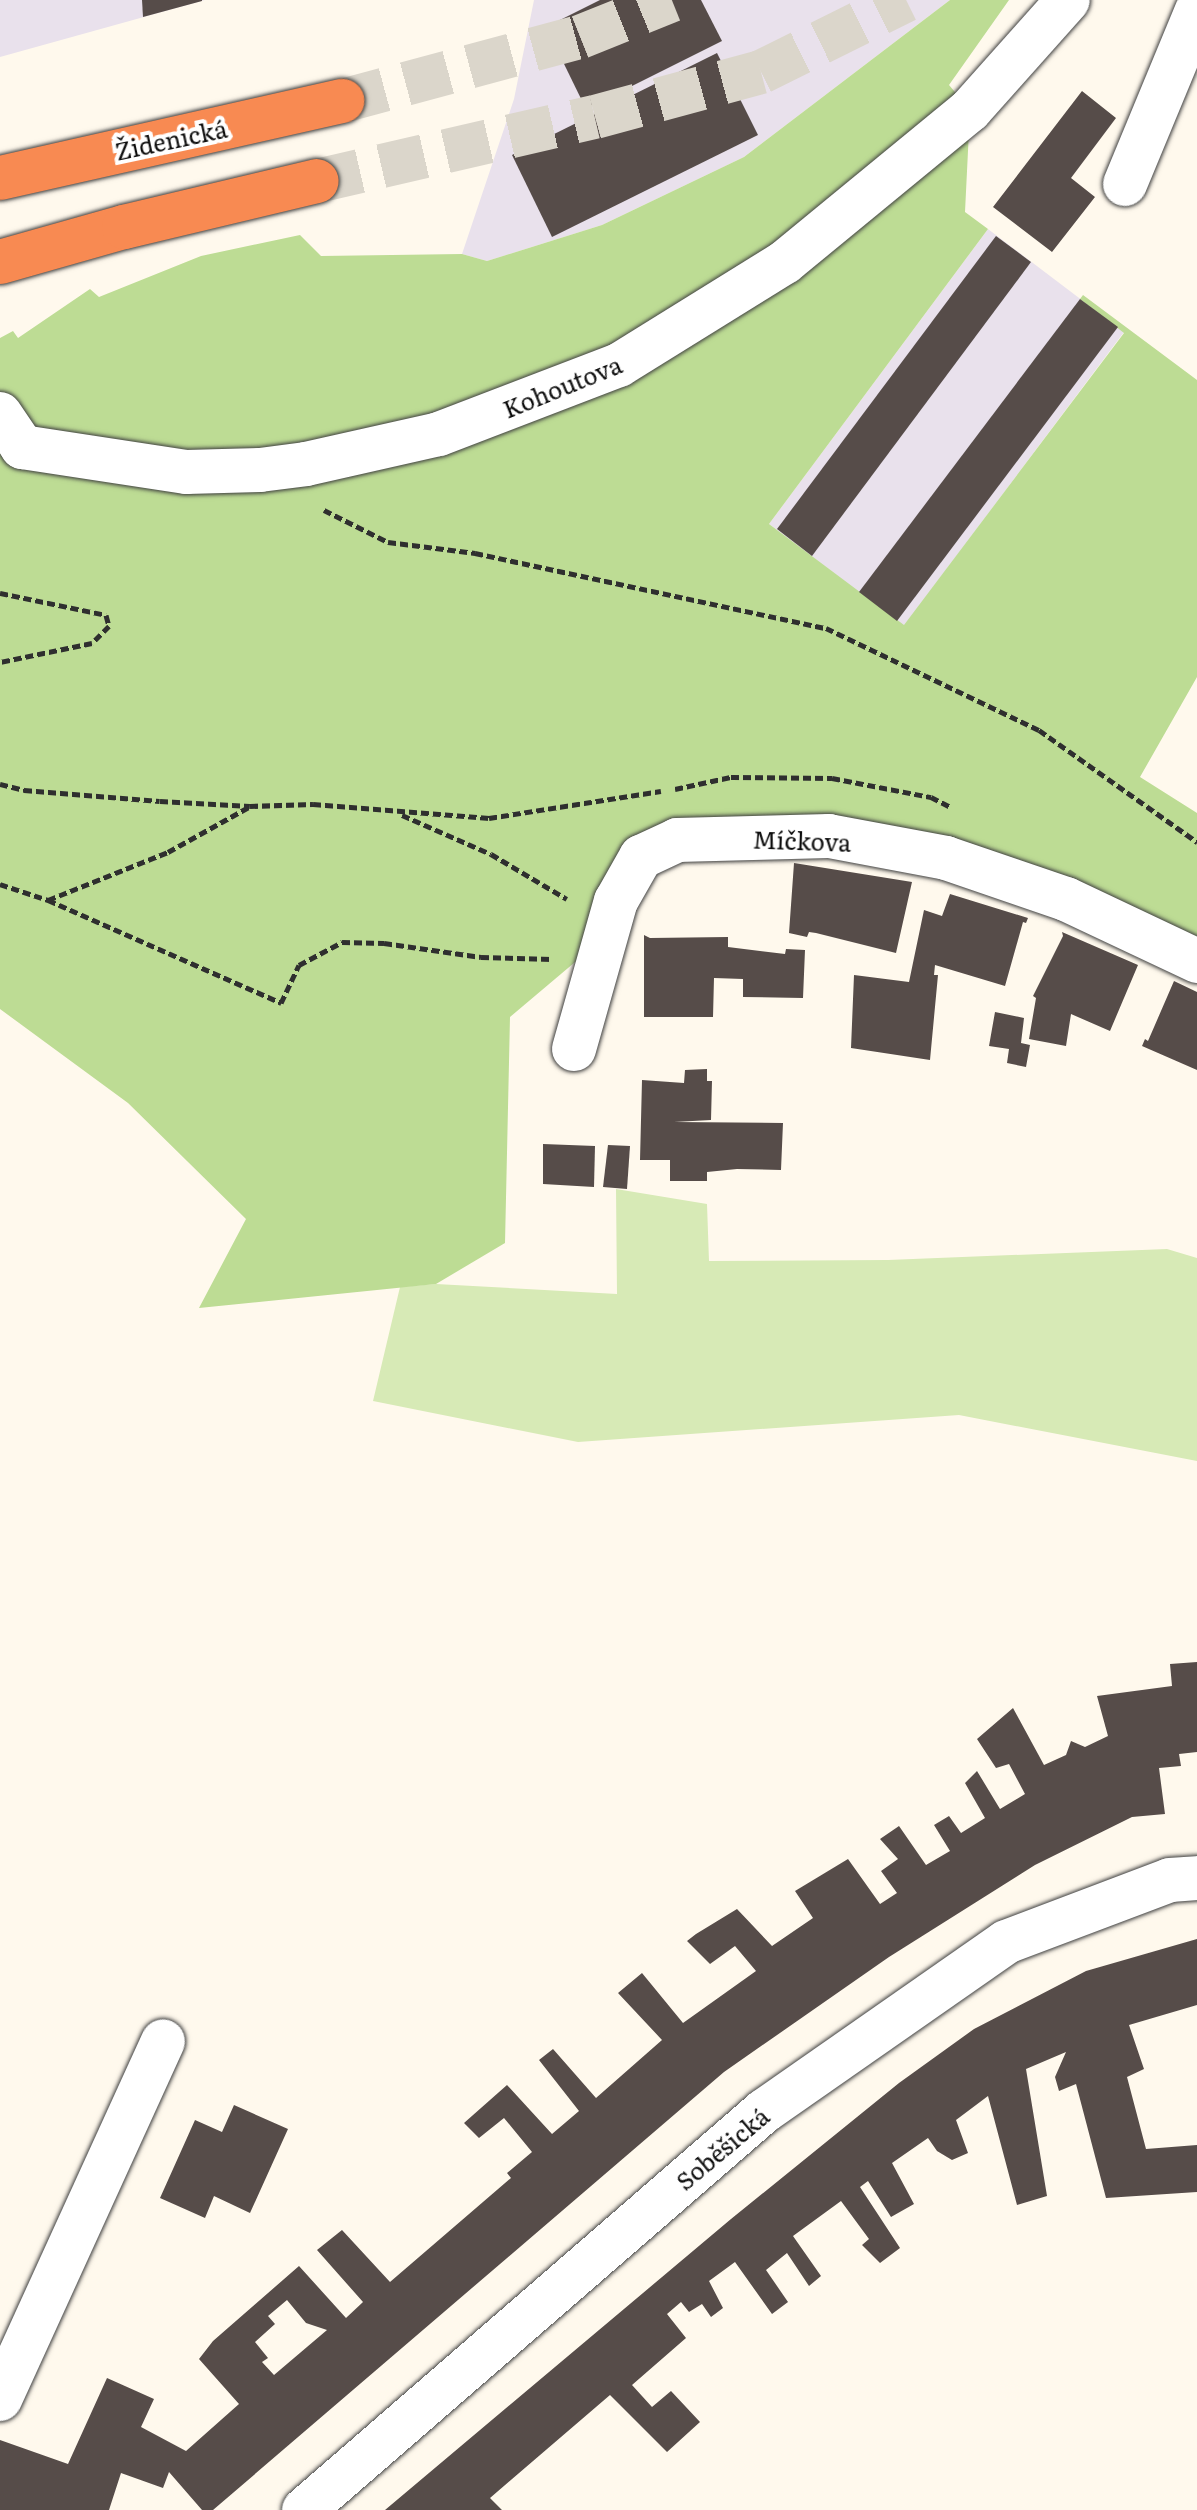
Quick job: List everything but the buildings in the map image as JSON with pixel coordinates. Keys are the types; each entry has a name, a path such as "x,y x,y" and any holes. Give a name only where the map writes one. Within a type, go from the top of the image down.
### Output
{"highway":[{"name":"Židenická","path":"0,178 342,101"},
{"path":"0,262 124,227 317,181"}],"street":[{"name":"Kohoutova","path":"0,414 22,447 186,472 260,470 306,464 439,434 619,365 785,262 970,110 1068,0"},
{"path":"1125,184 1197,10"},
{"name":"Míčkova","path":"574,1049 616,901 641,857 677,840 829,836 961,863 1066,899 1197,961"},
{"name":"Soběšická","path":"304,2510 764,2111 1006,1942 1170,1880 1197,1878"},
{"path":"0,2399 163,2041"}],"path":[{"path":"306,464 325,512 388,542 475,553 826,628 1039,730 1197,842"},
{"path":"0,593 106,615 109,626 92,643 0,662"},
{"path":"0,784 24,790 250,806 168,852 48,900"},
{"path":"397,813 491,854 605,945"},
{"path":"0,884 48,900 281,1003 299,965 342,942 384,943 481,957 531,957 605,945"}],"shaded area":[{"path":"0,0 205,0 0,57"},
{"path":"534,0 950,0 744,157 602,225 487,261 462,254 514,99"},
{"path":"988,229 1124,332 904,626 769,524"}],"green space":[{"path":"950,0 1009,0 949,85 970,110 965,212 988,229 769,524 904,625 1124,333 1080,299 1083,295 1197,380 1197,677 1140,777 1197,813 1197,942 1069,884 675,826 587,952 510,1017 505,1243 436,1284 199,1308 246,1219 128,1103 0,1009 0,338 13,331 18,338 90,289 99,297 201,256 300,235 321,256 462,254 487,261 602,225 744,157"},
{"path":"616,1189 707,1204 709,1261 888,1260 1167,1249 1197,1258 1197,1461 959,1415 578,1442 373,1401 400,1287 436,1284 617,1294"}],"tunnel":[{"path":"342,101 580,37 672,0"},
{"path":"317,181 595,117 761,72 906,0"}]}
